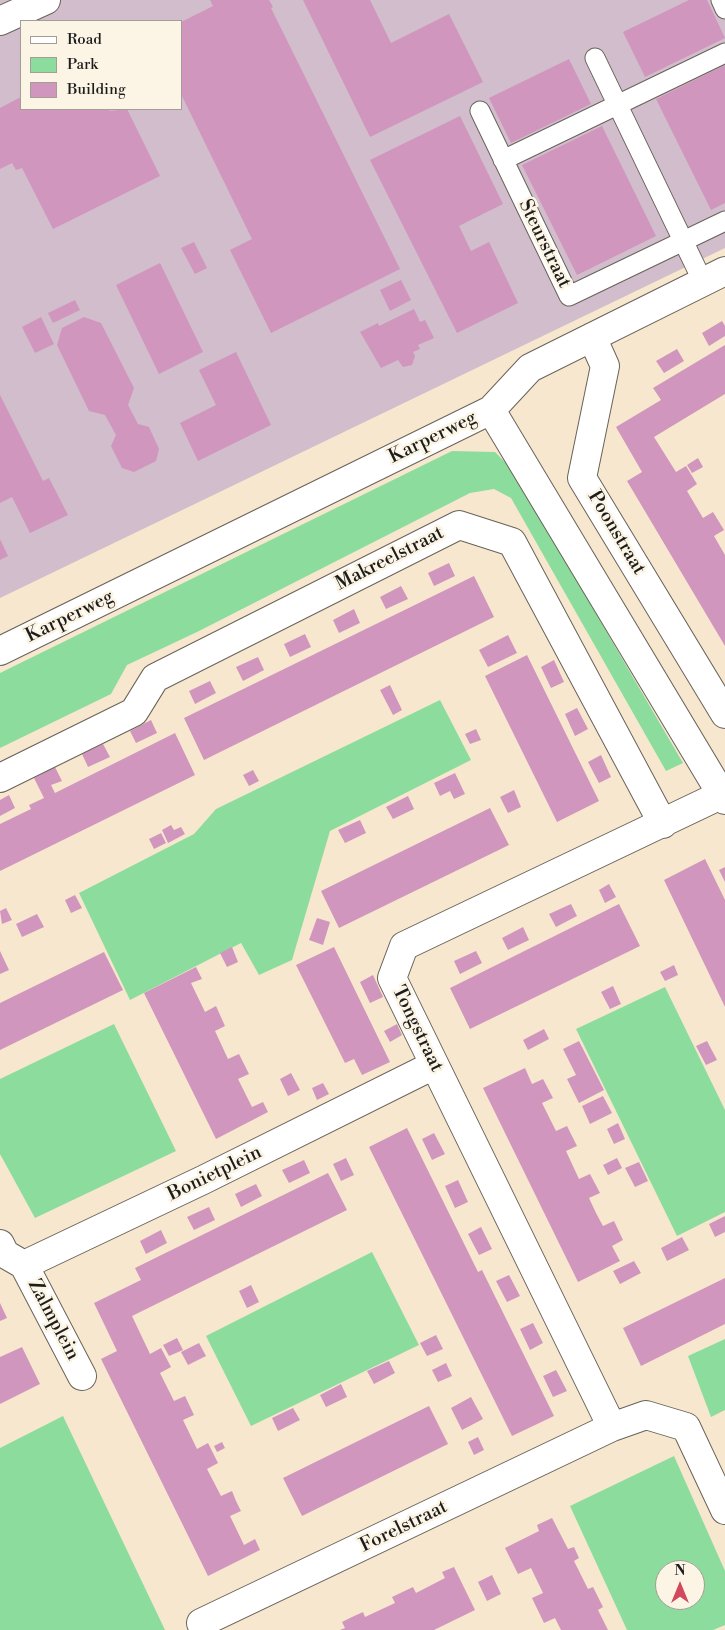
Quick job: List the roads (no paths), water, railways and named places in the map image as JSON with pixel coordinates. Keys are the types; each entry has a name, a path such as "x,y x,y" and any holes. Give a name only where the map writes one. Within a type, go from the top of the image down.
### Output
{"street":[{"path":"0,21 46,0"},
{"path":"491,410 530,368 714,277"},
{"name":"Poonstraat","path":"592,337 605,366 582,478 725,714"},
{"name":"Karperweg","path":"0,651 491,410 724,796"},
{"name":"Makreelstraat","path":"0,778 134,712 155,678 459,525 512,542 662,824"},
{"name":"Tongstraat","path":"612,1427 392,978 404,946 724,796"},
{"name":"Bonietplein","path":"24,1264 203,1180 434,1066"},
{"path":"0,1244 6,1254 24,1264"},
{"name":"Zalmplein","path":"24,1264 82,1376"},
{"path":"612,1427 646,1416 686,1427 725,1510"},
{"name":"Forelstraat","path":"204,1630 201,1623 612,1427"}],"lane":[{"path":"721,0 725,9"},
{"path":"503,160 725,53"},
{"path":"595,58 683,241 714,277"},
{"name":"Steurstraat","path":"480,111 569,296 725,221"}]}
